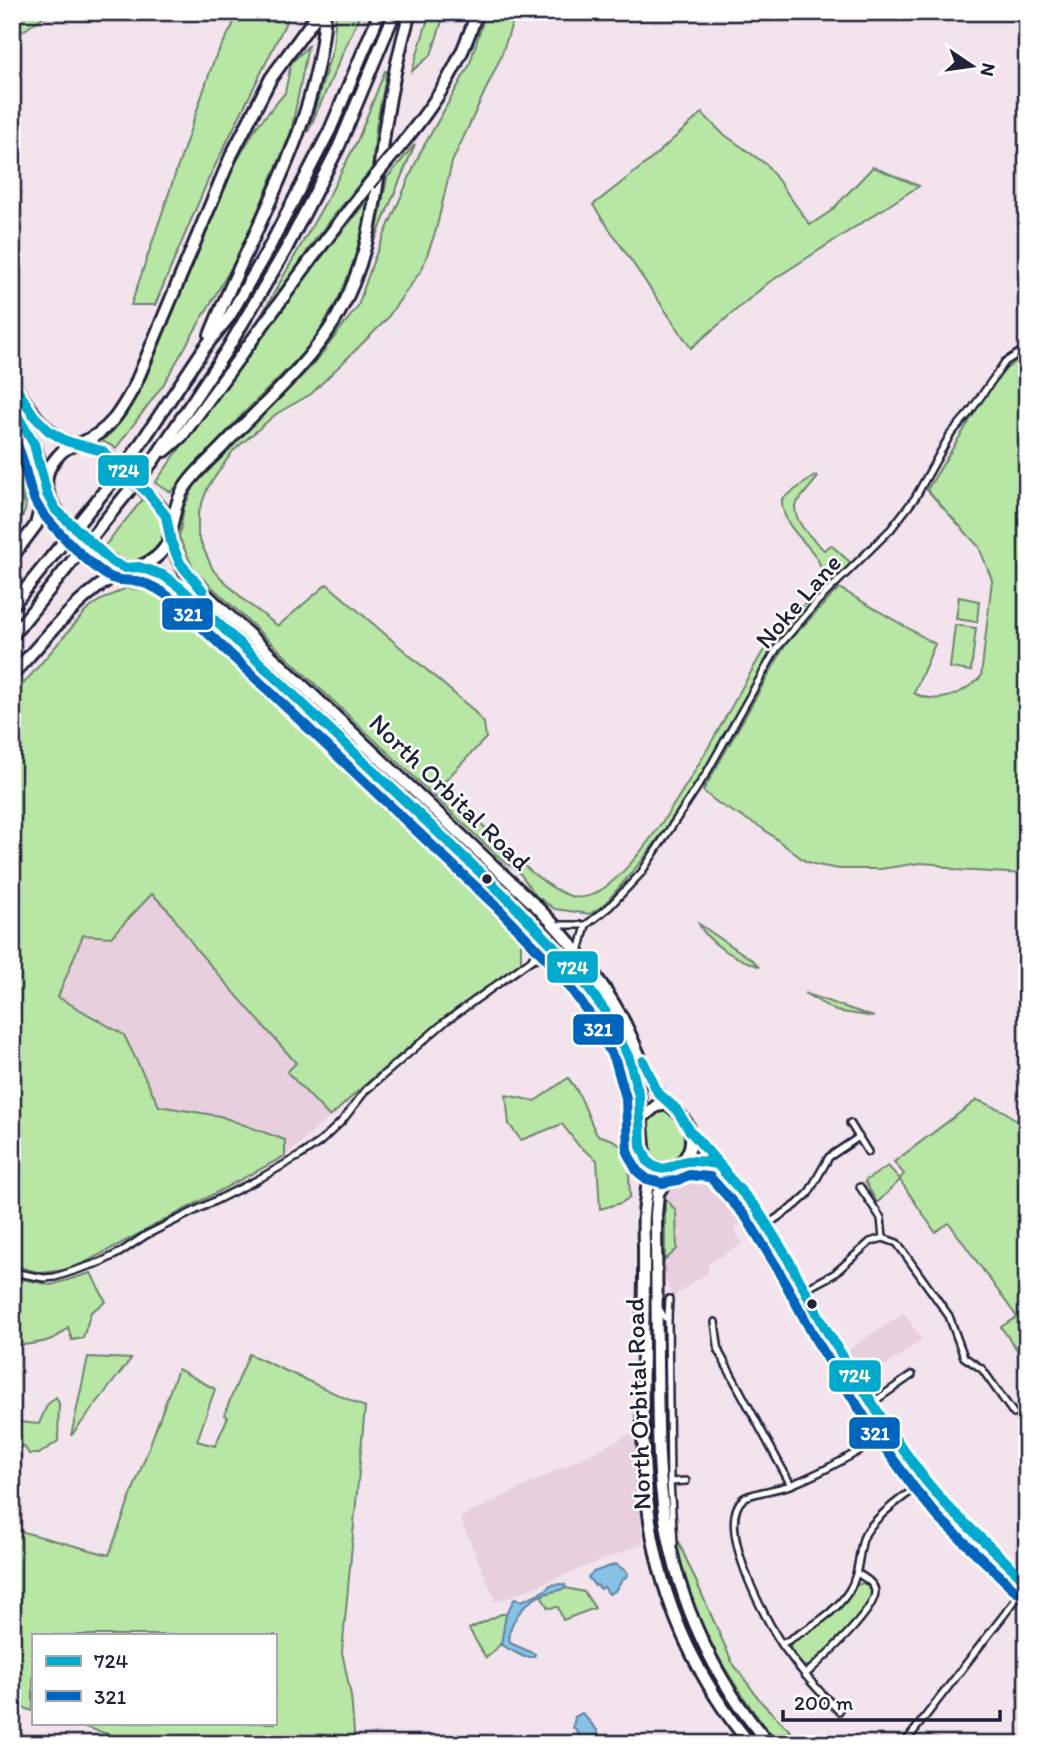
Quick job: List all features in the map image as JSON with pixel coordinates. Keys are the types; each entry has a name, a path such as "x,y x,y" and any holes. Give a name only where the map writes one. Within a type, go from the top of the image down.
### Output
{"highway":[{"path":"12,606 131,458 205,347 229,317 270,246 330,130 380,12"},
{"path":"12,636 153,461 228,348 285,251 339,146 395,12"},
{"path":"12,675 71,612 100,586 160,554 170,533 177,501 187,483 267,402 321,341 337,316 356,280 376,205 390,94 410,12"},
{"path":"153,461 182,436 312,258 435,104 447,83 477,12"},
{"path":"205,347 293,147 311,92 323,15"},
{"path":"12,557 36,525 50,465 78,443 102,433 120,412 135,385 236,145 271,78 323,15"},
{"path":"12,382 40,422 58,437 78,443"},
{"path":"12,407 34,444 45,482"},
{"name":"North Orbital Road","path":"78,443 103,452 166,513 178,560 195,584 554,924 609,995 636,1044 658,1093 669,1104"},
{"name":"North Orbital Road","path":"45,482 51,502 67,522 100,553 119,566 163,575 182,589 540,931 603,1009 625,1046 636,1078 642,1118"},
{"path":"669,1104 683,1117 690,1131 690,1147 685,1161 674,1168 660,1168 648,1162 643,1152 642,1118 656,1106 669,1104"},
{"name":"North Orbital Road","path":"648,1162 650,1178 643,1217 644,1411 647,1490 653,1539 662,1579 693,1657 718,1700 750,1744"},
{"name":"North Orbital Road","path":"674,1168 661,1186 656,1202 658,1440 663,1507 674,1561 694,1621 709,1655 739,1706 769,1744"},
{"path":"653,1539 658,1532 658,1520 663,1507"}],"main road":[{"path":"690,1131 768,1224 828,1333 891,1433 926,1481 949,1508 1027,1584"},
{"path":"685,1161 717,1164"}],"street":[{"name":"Noke Lane","path":"586,925 627,889 667,836 785,636 891,529 915,498 950,435 970,412 1005,362 1027,348"},
{"path":"554,924 586,925 578,953"},
{"path":"531,960 538,948 540,931"},
{"path":"12,1272 44,1278 55,1277 101,1262 146,1235 257,1180 320,1142 342,1121 366,1090 446,1021 531,960 541,956 565,959"},
{"path":"850,1122 868,1152"},
{"path":"768,1224 808,1194 828,1157 859,1137"},
{"path":"860,1187 881,1219 883,1238"},
{"path":"804,1290 839,1270 870,1242 883,1238 901,1246 949,1316 964,1357 986,1373 1014,1414"},
{"path":"669,1299 670,1482 674,1561"},
{"path":"657,1304 665,1318 668,1318"},
{"path":"715,1322 719,1352 791,1485"},
{"path":"872,1403 912,1375"},
{"path":"839,1711 805,1675 782,1644 756,1599 737,1543 737,1507 749,1495 791,1485 891,1433"},
{"path":"879,1440 915,1488"},
{"path":"670,1482 686,1481"},
{"path":"782,1644 833,1610 848,1593 857,1573 863,1542 870,1526 926,1481"},
{"path":"805,1675 853,1627 873,1599 873,1586 857,1573"},
{"path":"904,1744 1027,1584"},
{"path":"1021,1744 1027,1739"}],"shaded area":[{"path":"151,894 169,911 188,938 296,1064 287,1073 330,1117 285,1156 284,1140 220,1116 159,1106 124,1039 58,996 82,934 111,937"},
{"path":"700,1166 749,1218 734,1229 742,1244 709,1263 708,1273 672,1297 664,1273 662,1255 663,1200 674,1180"},
{"path":"904,1313 922,1340 865,1380 847,1351"},
{"path":"633,1433 643,1544 496,1602 460,1518"}],"green space":[{"path":"12,12 50,12 12,39"},
{"path":"237,12 291,12 208,180 155,305 131,305 214,60"},
{"path":"336,12 361,12 308,132 333,48"},
{"path":"430,12 445,12 431,55 412,71"},
{"path":"486,12 516,12 500,59 452,162 436,230 422,269 385,321 311,394 276,414 233,451 208,487 198,514 198,536 213,570 245,601 278,626 327,584 472,709 484,723 486,738 443,783 524,866 560,891 575,897 599,891 626,868 654,833 682,791 769,642 813,593 821,576 820,566 788,522 782,499 816,475 818,477 795,505 797,518 824,550 831,545 851,563 777,644 694,790 640,863 604,905 590,914 555,909 536,896 519,872 503,861 194,570 179,537 184,507 195,485 246,430 313,365 358,306 374,259 420,153 469,66"},
{"path":"308,46 291,132 241,251 163,385 116,448 102,441 122,420 146,378 234,166 257,126 285,93 291,63"},
{"path":"385,71 387,72 376,127 372,168 316,238 264,316 262,314 358,139"},
{"path":"702,113 722,133 767,165 810,225 831,211 873,167 919,186 768,283 691,348 593,205 649,161"},
{"path":"415,144 375,240 387,178"},
{"path":"373,195 353,275 310,346 171,492 155,483 295,287"},
{"path":"1027,353 1027,874 956,870 920,863 880,869 839,869 805,861 762,828 719,804 703,791 786,644 839,588 935,644 914,693 923,697 941,698 958,693 981,677 992,580 979,547 927,490 991,386 1006,369"},
{"path":"12,443 30,469 25,511 12,536"},
{"path":"143,499 158,514 161,541 144,560 119,560 102,549"},
{"path":"126,588 162,592 171,597 309,724 521,929 521,963 422,1036 330,1117 287,1072 296,1063 152,894 111,937 83,935 58,997 124,1035 159,1106 220,1116 285,1140 285,1156 73,1269 41,1273 12,1265 12,697 85,612 99,601"},
{"path":"959,597 979,601 977,622 956,619"},
{"path":"955,625 976,628 971,671 950,668"},
{"path":"699,924 755,962 758,966 717,945"},
{"path":"804,993 874,1017 836,1011"},
{"path":"568,1078 581,1098 597,1135 613,1140 628,1152 630,1197 621,1203 600,1209 597,1160 579,1146 562,1124 521,1140 509,1124 506,1095 535,1101"},
{"path":"977,1100 1004,1111 1027,1129 1027,1364 1001,1327 1017,1317 949,1223 935,1232 900,1180 877,1203 865,1181 888,1166 900,1179 904,1174 894,1162"},
{"path":"666,1109 680,1123 684,1137 680,1157 667,1164 655,1161 646,1140 650,1117"},
{"path":"665,1198 676,1211 677,1249 665,1260"},
{"path":"91,1273 106,1302 91,1312 83,1338 72,1340 68,1327 51,1339 16,1346 12,1336 12,1277 51,1285"},
{"path":"249,1354 365,1407 342,1652 351,1696 355,1744 140,1744 75,1724 276,1724 276,1634 32,1634 32,1711 12,1704 12,1529 109,1555 178,1369 215,1389 197,1441 215,1446 228,1417 224,1415"},
{"path":"88,1357 131,1359 71,1436"},
{"path":"56,1397 59,1403 58,1441 39,1454 29,1454 24,1446 12,1453 12,1415 19,1422 39,1424 47,1405"},
{"path":"675,1534 732,1662 762,1703 803,1744 779,1744 727,1672 712,1646 688,1590"},
{"path":"864,1583 872,1590 856,1621 811,1666 802,1666 790,1650 791,1643 835,1612 856,1585"},
{"path":"566,1588 584,1592 595,1608 563,1620 558,1607 548,1608 541,1595"},
{"path":"506,1614 505,1634 500,1644 486,1658 469,1629"}],"water":[{"path":"616,1564 628,1573 615,1591 609,1594 604,1587 601,1589 595,1586 588,1577 593,1572"},
{"path":"550,1585 565,1585 566,1588 533,1600 513,1622 510,1643 535,1654 534,1657 524,1657 501,1645 506,1614 515,1598 522,1601 546,1590"},
{"path":"582,1713 597,1730 601,1744 587,1744 573,1727 575,1717"}],"waterway":[{"path":"12,448 26,470 23,503 12,526"}],"transit line":[{"name":"724","path":"12,382 34,416 49,431 66,441 102,451 147,492 166,516 171,542 180,563 203,591"},
{"name":"724","path":"12,407 34,444 47,494 56,510 112,562 125,568 139,567 163,575 182,589 505,896 569,962 605,1011 629,1058 639,1096 641,1146 648,1162 664,1169 687,1161 717,1164 757,1209 828,1333 891,1433 926,1481 949,1508 1027,1582"},
{"name":"321","path":"12,435 20,451 35,501 56,529 77,550 110,577 149,585 173,600 496,906 558,971 593,1019 616,1063 626,1098 628,1154 637,1171 647,1179 662,1183 689,1175 710,1177 746,1217 816,1340 879,1440 915,1489 939,1518 1017,1592"},
{"name":"724","path":"643,1061 658,1093 676,1109 690,1131 725,1171"}]}
